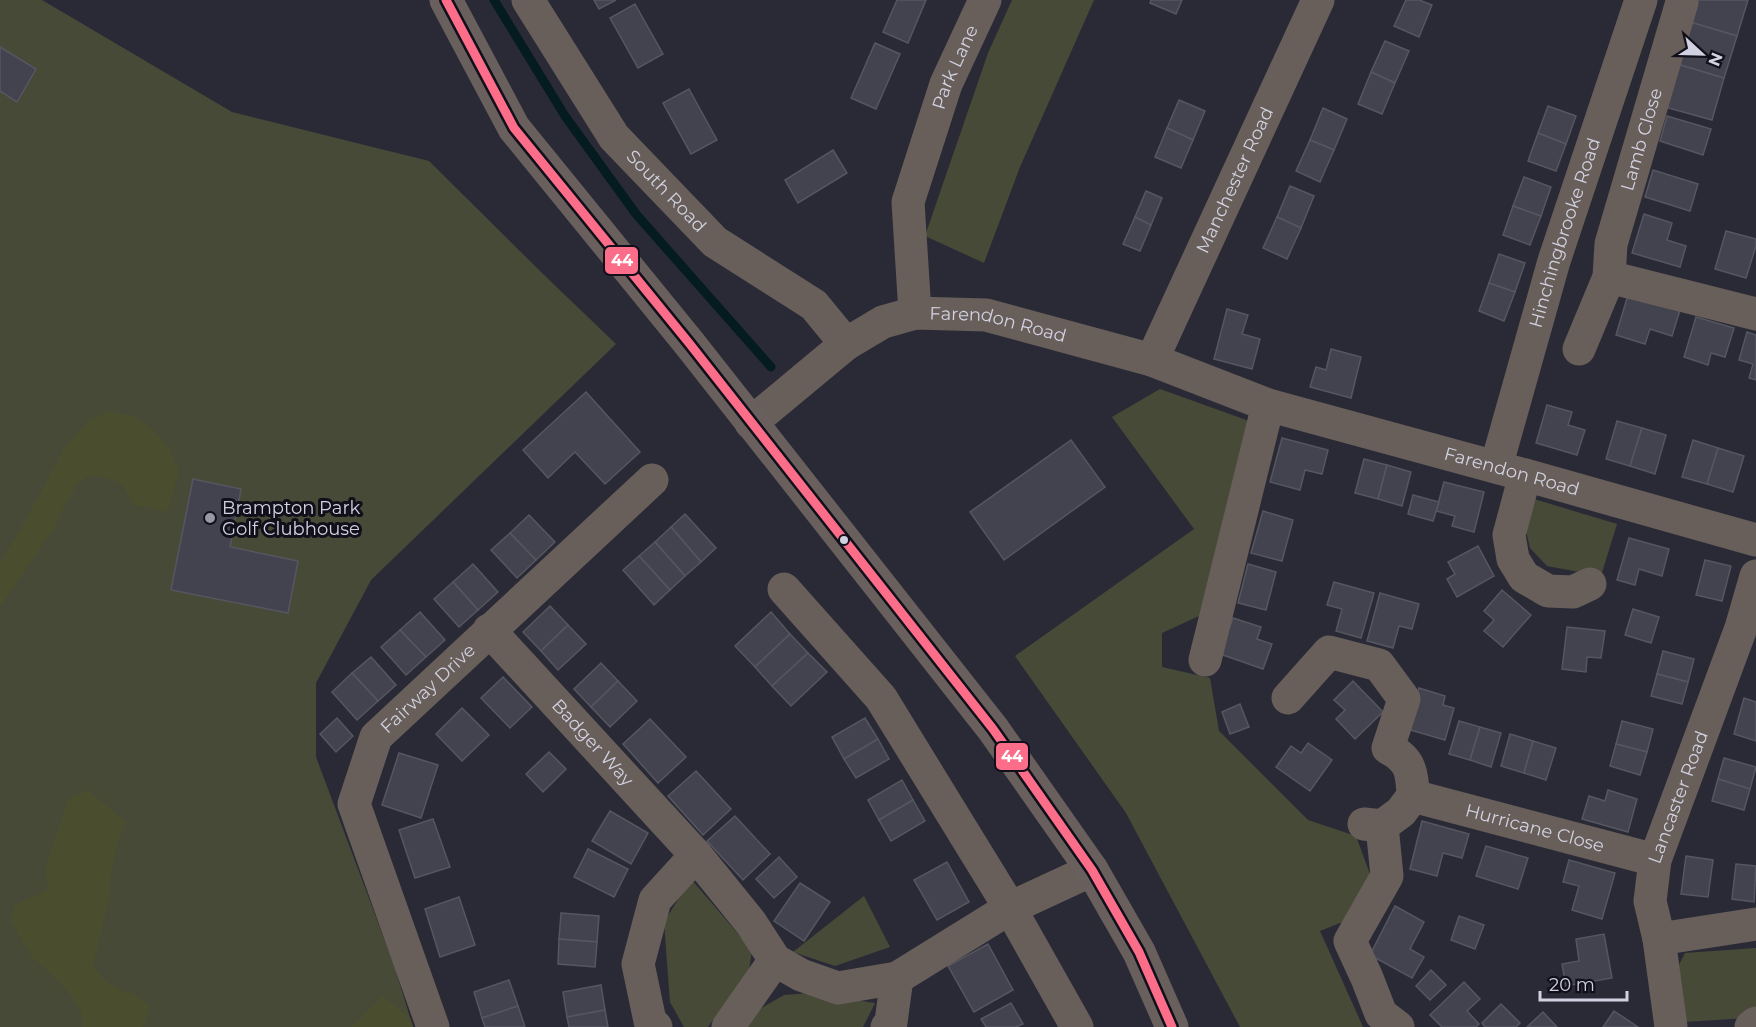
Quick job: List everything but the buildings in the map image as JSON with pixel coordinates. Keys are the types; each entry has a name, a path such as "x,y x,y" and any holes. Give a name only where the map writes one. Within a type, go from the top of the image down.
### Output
{"main road":[{"path":"446,0 514,128 689,343 993,729 1092,870 1139,952 1173,1027"}],"street":[{"name":"South Road","path":"528,0 614,137 716,242 814,305 846,344"},
{"name":"Park Lane","path":"915,314 908,202 946,84 985,0"},
{"name":"Manchester Road","path":"1152,360 1318,0"},
{"name":"Hinchingbrooke Road","path":"1590,584 1573,592 1548,591 1524,578 1513,559 1509,535 1510,471 1554,261 1641,0"},
{"name":"Lamb Close","path":"1579,350 1609,277 1611,244 1682,2"},
{"path":"1609,277 1756,314"},
{"name":"Farendon Road","path":"751,423 846,344 883,322 915,314 986,315 1152,360 1268,405 1756,540"},
{"path":"1204,660 1268,405"},
{"name":"Fairway Drive","path":"433,1027 354,804 376,737 652,480"},
{"name":"Lancaster Road","path":"1671,1027 1659,939 1650,901 1655,860 1741,628 1756,576"},
{"path":"784,589 881,698 1010,908 1077,1027"},
{"name":"Badger Way","path":"489,630 696,855 751,923 775,960 801,975 838,988 897,978 1010,908 1092,870"},
{"path":"1288,698 1329,652 1379,665 1404,699 1388,748 1401,755 1412,773 1413,796 1401,812 1373,825 1387,876 1350,941 1381,1014 1398,1027"},
{"name":"Hurricane Close","path":"1413,796 1655,860"},
{"path":"656,1027 650,1021 638,964 655,900 696,855"},
{"path":"1659,939 1756,924"},
{"path":"728,1027 775,960"},
{"path":"887,1027 891,1022 897,978"},
{"path":"1751,1027 1756,1023"}],"green space":[{"path":"0,0 42,0 232,112 429,161 616,344 371,580 316,683 316,757 394,965 413,1027 0,1027"},
{"path":"1012,0 1094,0 1020,167 984,263 925,236 988,53"},
{"path":"1160,389 1249,421 1199,616 1162,633 1162,667 1210,678 1219,731 1308,820 1356,836 1371,877 1345,921 1320,931 1363,1027 1240,1027 1126,813 1015,656 1194,529 1112,417"},
{"path":"108,411 133,416 153,429 169,448 179,470 168,512 133,505 123,485 105,477 88,476 79,482 54,528 0,607 0,564 64,448 88,421"},
{"path":"1534,499 1617,524 1601,576 1547,566 1530,548 1525,526"},
{"path":"88,790 126,822 116,849 110,880 110,896 93,965 104,980 123,991 132,993 150,1006 143,1027 82,1027 82,1014 69,993 31,956 10,919 15,905 48,889 45,869 68,799"},
{"path":"691,879 752,950 749,971 708,1027 684,1027 670,1002 664,922"},
{"path":"864,896 890,947 835,966 793,952"},
{"path":"1756,948 1756,1007 1748,1018 1683,1022 1675,973 1685,953"},
{"path":"811,993 875,1003 863,1027 748,1027 760,1009 784,995"},
{"path":"383,996 410,1018 413,1027 352,1027"}],"waterway":[{"path":"494,0 565,116 636,214 771,367"}],"transit line":[{"name":"44","path":"446,0 514,128 689,343 993,729 1092,870 1139,952 1172,1027"}],"place":[{"name":"Brampton Park Golf Clubhouse","path":"210,518"}]}
